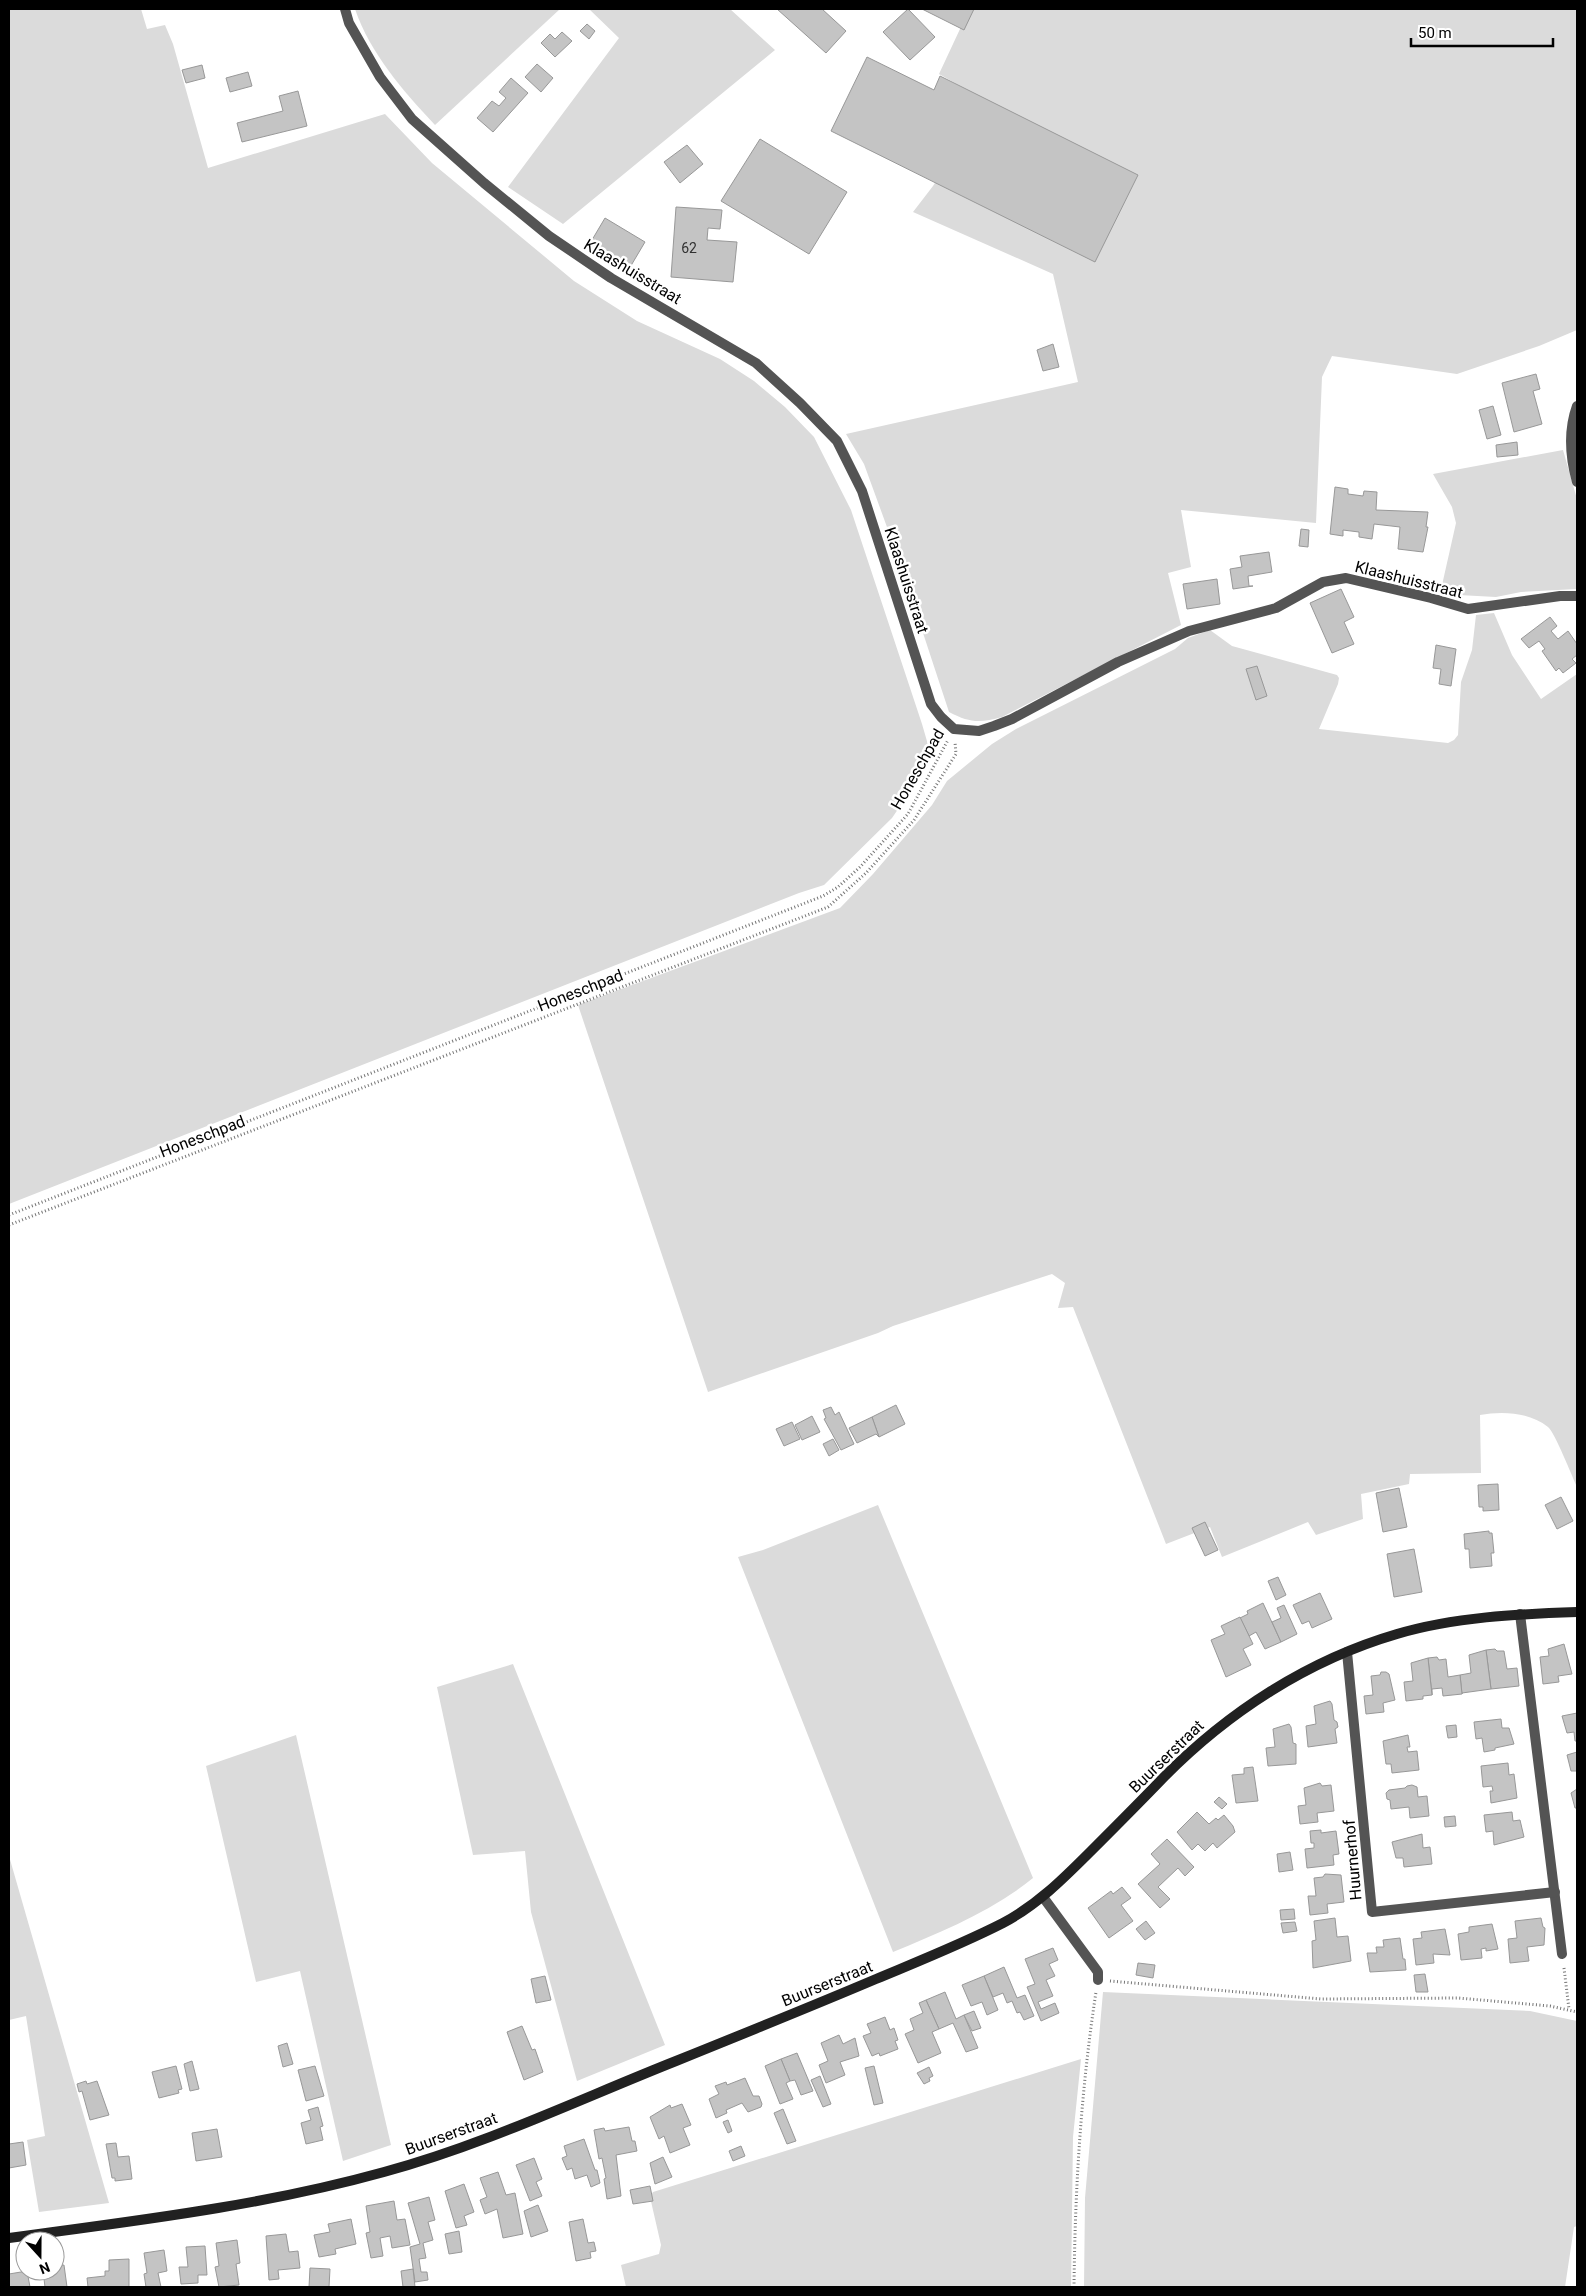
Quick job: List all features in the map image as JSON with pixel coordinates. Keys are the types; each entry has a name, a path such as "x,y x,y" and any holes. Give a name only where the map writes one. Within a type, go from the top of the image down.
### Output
{"main road":[{"name":"Buurserstraat","path":"9,2238 199,2211 300,2193 386,2172 457,2150 947,1949 1005,1922 1043,1896 1195,1746 1264,1695 1289,1680 1347,1652 1398,1634 1465,1620 1520,1614 1577,1612"}],"street":[{"name":"Klaashuisstraat","path":"345,9 349,23 380,77 412,119 484,183 549,236 611,278 756,363 800,403 837,441 862,491 932,704 941,717 954,729 979,731 1012,719 1118,662 1189,631 1276,608 1323,582 1346,578 1431,598 1468,609 1560,596 1577,596"},
{"path":"1577,406 1570,439 1577,482"},
{"path":"1520,1614 1562,1954"},
{"name":"Huurnerhof","path":"1347,1652 1372,1912 1555,1892"},
{"path":"1043,1896 1098,1972 1098,1980"}],"path":[{"name":"Honeschpad","path":"9,1215 823,896 838,887 860,867 908,814 954,729"},
{"name":"Honeschpad","path":"9,1225 828,907 866,873 914,820 956,754 954,729"},
{"path":"1562,1954 1569,2009"},
{"path":"1074,2287 1076,2188 1087,2054 1098,1980 1321,1999 1458,1998 1550,2006 1577,2012"}],"shaded area":[{"path":"9,9 141,9 147,29 165,25 173,44 208,168 385,114 432,163 574,281 637,321 720,359 754,381 785,407 814,437 851,510 931,755 926,768 892,818 824,885 799,893 9,1204"},
{"path":"355,9 560,9 435,125 411,99 378,56 361,25"},
{"path":"589,9 730,9 775,50 563,224 508,187 619,38"},
{"path":"962,9 1577,9 1577,330 1539,346 1457,374 1332,356 1322,377 1316,523 1181,510 1191,567 1168,573 1181,625 1002,717 981,721 969,720 949,712 899,560 864,464 846,434 1078,382 1053,274 913,212 933,186 986,101 939,74 960,29"},
{"path":"1563,450 1577,499 1577,589 1521,592 1496,597 1440,594 1456,523 1452,507 1433,474"},
{"path":"1494,613 1512,655 1541,699 1577,674 1577,1487 1559,1446 1548,1427 1532,1418 1515,1414 1480,1415 1481,1473 1410,1474 1409,1484 1361,1494 1363,1519 1316,1535 1308,1522 1222,1557 1210,1527 1166,1544 1073,1307 1058,1308 1065,1283 1052,1274 893,1326 878,1333 708,1392 578,1005 840,908 873,874 932,805 947,781 992,744 1016,729 1175,649 1188,638 1210,630 1232,646 1337,675 1339,678 1338,684 1319,729 1448,743 1458,735 1461,682 1472,650 1476,615"},
{"path":"878,1505 1033,1878 984,1911 893,1952 738,1557 763,1550"},
{"path":"513,1664 665,2045 577,2081 531,1912 525,1851 473,1855 437,1687"},
{"path":"296,1735 391,2145 343,2161 300,1971 256,1982 206,1766"},
{"path":"9,1856 109,2203 39,2212 27,2140 45,2136 26,2016 9,2020"},
{"path":"1103,1992 1530,2011 1577,2021 1577,2226 1574,2227 1565,2287 1084,2287 1085,2198"},
{"path":"1081,2059 1073,2137 1071,2287 626,2287 621,2265 659,2254 661,2245 650,2197 653,2192"}],"building":[{"path":"777,9 822,9 846,31 826,53"},
{"path":"908,9 935,37 910,60 883,32"},
{"path":"922,9 974,9 964,30"},
{"path":"587,24 595,31 589,39 580,31"},
{"path":"562,32 572,41 555,57 541,43 550,34 555,39"},
{"path":"867,57 934,90 940,76 1138,175 1095,262 831,131"},
{"path":"537,64 553,78 541,92 525,77"},
{"path":"202,65 205,78 186,83 182,70"},
{"path":"248,72 252,86 230,92 226,78"},
{"path":"511,78 528,93 493,132 477,118 492,101 499,106 506,98 499,92"},
{"path":"298,91 307,126 242,142 237,123 283,111 279,96"},
{"path":"760,139 847,192 809,254 721,201"},
{"path":"687,145 703,164 680,183 664,162"},
{"path":"676,207 722,210 720,229 708,228 707,240 737,242 733,282 671,277"},
{"path":"605,218 645,242 629,269 589,245"},
{"path":"1053,344 1059,367 1043,371 1037,350"},
{"path":"1536,374 1540,389 1533,391 1542,424 1514,432 1502,383"},
{"path":"1493,406 1501,435 1487,439 1479,410"},
{"path":"1517,442 1518,455 1497,457 1496,445"},
{"path":"1335,487 1348,489 1348,494 1363,496 1364,491 1377,492 1376,510 1428,512 1426,527 1428,527 1423,552 1398,549 1400,527 1374,524 1372,539 1359,537 1359,532 1343,530 1343,536 1330,534"},
{"path":"1301,529 1309,530 1308,547 1299,546"},
{"path":"1269,552 1272,572 1248,576 1249,586 1253,586 1233,589 1230,569 1242,567 1240,556"},
{"path":"1217,579 1220,604 1187,609 1183,584"},
{"path":"1341,589 1354,617 1344,622 1354,644 1332,653 1310,603"},
{"path":"1550,617 1557,626 1551,631 1558,639 1568,631 1577,644 1577,655 1572,659 1576,663 1563,673 1559,668 1556,671 1542,651 1545,649 1539,641 1529,648 1521,639"},
{"path":"1436,645 1456,649 1451,686 1439,684 1441,669 1433,668"},
{"path":"1257,666 1267,696 1256,700 1246,669"},
{"path":"896,1405 905,1424 879,1437 872,1417"},
{"path":"831,1407 835,1415 839,1412 854,1444 841,1450 824,1419 826,1418 823,1410"},
{"path":"812,1416 820,1432 802,1440 795,1425"},
{"path":"872,1417 879,1437 876,1434 857,1443 849,1428"},
{"path":"792,1422 800,1439 784,1446 776,1429"},
{"path":"833,1439 839,1450 829,1456 823,1444"},
{"path":"1498,1484 1499,1510 1483,1511 1483,1507 1479,1507 1478,1485"},
{"path":"1399,1488 1407,1527 1383,1532 1376,1493"},
{"path":"1561,1497 1573,1521 1557,1529 1545,1505"},
{"path":"1205,1522 1218,1550 1205,1556 1192,1528"},
{"path":"1489,1531 1489,1533 1492,1533 1494,1553 1491,1553 1492,1566 1470,1568 1469,1549 1465,1549 1464,1534"},
{"path":"1414,1549 1422,1592 1394,1597 1387,1554"},
{"path":"1278,1577 1286,1595 1276,1600 1268,1581"},
{"path":"1320,1593 1332,1619 1312,1628 1309,1621 1302,1624 1293,1605"},
{"path":"1263,1603 1281,1642 1265,1649 1256,1632 1249,1636 1240,1618 1248,1614 1247,1611"},
{"path":"1284,1605 1297,1634 1281,1642 1272,1622 1281,1618 1277,1608"},
{"path":"1240,1617 1253,1644 1243,1649 1251,1665 1226,1677 1211,1640 1225,1634 1221,1626"},
{"path":"1564,1644 1572,1674 1558,1676 1559,1682 1543,1684 1540,1657 1549,1656 1548,1649"},
{"path":"1495,1649 1497,1651 1504,1651 1507,1669 1517,1668 1519,1686 1491,1689 1486,1650"},
{"path":"1486,1650 1491,1689 1462,1694 1460,1675 1471,1673 1469,1655"},
{"path":"1437,1657 1439,1660 1446,1659 1448,1677 1460,1675 1462,1694 1443,1696 1442,1688 1432,1689 1432,1695 1428,1658"},
{"path":"1428,1658 1432,1695 1423,1696 1423,1699 1406,1701 1404,1682 1413,1681 1411,1663"},
{"path":"1381,1672 1389,1674 1395,1700 1383,1703 1384,1712 1366,1714 1364,1696 1373,1695 1371,1676 1380,1675"},
{"path":"1330,1701 1334,1720 1337,1722 1338,1727 1335,1729 1337,1743 1308,1747 1306,1726 1316,1724 1314,1706"},
{"path":"1577,1713 1577,1741 1575,1741 1574,1732 1567,1733 1562,1716"},
{"path":"1501,1719 1502,1728 1509,1728 1514,1744 1484,1752 1482,1738 1476,1739 1474,1722"},
{"path":"1289,1724 1293,1743 1296,1744 1296,1764 1268,1766 1266,1748 1275,1747 1273,1729"},
{"path":"1456,1725 1457,1737 1448,1738 1446,1726"},
{"path":"1408,1735 1410,1747 1407,1747 1408,1752 1417,1751 1419,1770 1392,1773 1391,1764 1386,1764 1383,1741"},
{"path":"1577,1752 1577,1771 1571,1771 1567,1755"},
{"path":"1508,1763 1509,1775 1514,1774 1517,1798 1491,1803 1490,1791 1493,1791 1492,1786 1483,1787 1481,1766"},
{"path":"1253,1767 1258,1801 1236,1803 1232,1775 1244,1774 1244,1768"},
{"path":"1320,1783 1322,1786 1331,1785 1334,1811 1317,1813 1318,1822 1300,1824 1298,1806 1306,1805 1304,1788"},
{"path":"1412,1785 1417,1787 1418,1797 1427,1796 1429,1816 1410,1818 1409,1807 1391,1809 1390,1800 1387,1799 1386,1793 1389,1790"},
{"path":"1577,1789 1577,1808 1575,1808 1571,1793"},
{"path":"1219,1797 1227,1804 1222,1809 1214,1802"},
{"path":"1197,1812 1209,1824 1216,1818 1218,1820 1224,1815 1233,1826 1235,1832 1217,1848 1213,1843 1205,1851 1198,1844 1192,1850 1177,1832"},
{"path":"1512,1812 1513,1821 1520,1820 1524,1837 1494,1845 1493,1831 1486,1832 1484,1815"},
{"path":"1455,1816 1456,1826 1445,1827 1444,1817"},
{"path":"1321,1830 1321,1833 1336,1831 1339,1854 1333,1855 1334,1865 1307,1868 1305,1849 1314,1848 1314,1843 1311,1843 1310,1831"},
{"path":"1422,1834 1423,1848 1430,1847 1432,1864 1404,1867 1403,1858 1396,1858 1392,1842"},
{"path":"1167,1839 1194,1867 1185,1876 1178,1868 1158,1887 1170,1899 1160,1908 1138,1884 1160,1864 1151,1854"},
{"path":"1290,1852 1293,1870 1279,1872 1277,1854"},
{"path":"1325,1874 1341,1875 1344,1902 1327,1904 1328,1913 1310,1915 1308,1896 1316,1896 1314,1878 1323,1877"},
{"path":"1122,1887 1131,1898 1121,1905 1133,1921 1109,1938 1088,1908 1111,1891 1113,1894"},
{"path":"1294,1909 1295,1919 1281,1920 1280,1910"},
{"path":"1335,1918 1337,1937 1348,1936 1351,1961 1313,1968 1312,1941 1316,1940 1314,1921"},
{"path":"1541,1918 1545,1928 1544,1945 1527,1947 1529,1961 1510,1963 1508,1939 1517,1938 1515,1921"},
{"path":"1146,1921 1155,1933 1145,1940 1136,1929"},
{"path":"1295,1922 1297,1931 1283,1933 1281,1923"},
{"path":"1492,1924 1498,1949 1486,1951 1486,1948 1481,1949 1482,1958 1461,1960 1458,1934 1469,1932 1469,1927"},
{"path":"1445,1929 1450,1955 1433,1954 1434,1963 1416,1965 1413,1939 1422,1938 1421,1932"},
{"path":"1400,1938 1406,1970 1370,1972 1367,1953 1377,1953 1376,1947 1384,1947 1383,1940"},
{"path":"1053,1948 1058,1960 1049,1964 1055,1976 1046,1980 1053,1996 1038,2002 1041,2009 1055,2003 1059,2013 1041,2021 1027,1987 1035,1984 1025,1959"},
{"path":"1138,1963 1155,1965 1153,1978 1136,1975"},
{"path":"1004,1967 1017,1998 1025,1995 1034,2016 1024,2020 1020,2012 1017,2013 1012,2001 1007,2003 1003,1993 993,1997 984,1976"},
{"path":"1425,1974 1428,1992 1416,1992 1414,1975"},
{"path":"545,1976 551,2000 536,2003 531,1979"},
{"path":"984,1976 998,2010 987,2015 982,2002 971,2006 962,1985"},
{"path":"945,1992 956,2019 964,2015 978,2048 966,2052 953,2023 939,2029 926,2000"},
{"path":"926,2000 939,2029 932,2032 941,2053 918,2063 905,2034 914,2030 910,2019 923,2013 919,2003"},
{"path":"974,2011 981,2028 972,2031 964,2015"},
{"path":"885,2017 890,2030 894,2028 898,2040 895,2041 898,2049 880,2056 879,2053 872,2056 863,2036 871,2033 867,2024"},
{"path":"522,2026 532,2050 535,2049 543,2072 524,2080 507,2032"},
{"path":"839,2035 843,2044 855,2038 859,2056 840,2062 845,2075 826,2083 819,2065 828,2061 821,2043"},
{"path":"287,2043 293,2064 283,2067 278,2046"},
{"path":"797,2053 813,2091 801,2095 795,2080 790,2081 781,2059"},
{"path":"781,2059 790,2081 786,2083 793,2099 780,2104 765,2066"},
{"path":"192,2061 199,2089 190,2091 184,2064"},
{"path":"176,2066 182,2089 178,2090 179,2093 159,2098 152,2072"},
{"path":"315,2066 324,2096 306,2101 298,2070"},
{"path":"874,2066 883,2103 874,2105 865,2068"},
{"path":"929,2067 933,2076 929,2078 930,2081 924,2084 917,2073"},
{"path":"820,2076 831,2104 823,2107 811,2080"},
{"path":"745,2078 753,2096 759,2096 762,2104 761,2107 748,2112 742,2103 726,2110 727,2113 716,2118 709,2099 719,2094 715,2086 726,2082 727,2085"},
{"path":"86,2081 87,2084 97,2081 109,2115 90,2120 82,2091 79,2092 77,2084"},
{"path":"682,2104 691,2125 683,2128 690,2145 670,2153 664,2136 659,2139 650,2117 670,2105 671,2108"},
{"path":"318,2107 323,2126 320,2127 323,2140 306,2144 301,2123 311,2120 308,2110"},
{"path":"783,2109 796,2141 787,2144 774,2113"},
{"path":"728,2120 732,2131 728,2133 723,2122"},
{"path":"629,2127 632,2141 635,2141 637,2151 616,2155 621,2196 607,2199 604,2179 606,2178 602,2158 599,2159 594,2130 604,2128 605,2131"},
{"path":"217,2129 222,2157 196,2161 192,2133"},
{"path":"584,2139 595,2170 597,2170 600,2183 591,2187 587,2175 575,2179 572,2168 567,2170 562,2158 567,2156 564,2146"},
{"path":"23,2142 26,2165 9,2168 9,2144"},
{"path":"116,2143 118,2157 129,2156 132,2179 115,2181 115,2178 112,2178 106,2144"},
{"path":"741,2146 745,2156 733,2161 729,2151"},
{"path":"663,2157 672,2177 655,2184 650,2163"},
{"path":"534,2158 542,2179 536,2182 542,2196 530,2201 516,2165"},
{"path":"498,2172 506,2195 515,2193 523,2234 503,2238 497,2209 485,2214 480,2200 487,2197 480,2178"},
{"path":"464,2184 474,2212 464,2216 467,2225 456,2228 445,2191"},
{"path":"650,2186 653,2201 633,2204 630,2190"},
{"path":"429,2197 435,2220 428,2222 433,2240 423,2243 426,2258 419,2259 421,2272 427,2272 428,2280 415,2282 410,2247 420,2244 408,2203"},
{"path":"394,2201 397,2220 405,2219 410,2245 392,2248 390,2236 380,2238 383,2256 371,2258 366,2233 370,2232 366,2206"},
{"path":"538,2205 548,2231 531,2237 524,2211"},
{"path":"351,2219 356,2244 335,2249 336,2254 319,2257 314,2235 330,2232 328,2224"},
{"path":"583,2219 588,2243 594,2242 596,2251 590,2252 591,2258 576,2261 569,2222"},
{"path":"459,2231 462,2252 449,2254 445,2234"},
{"path":"286,2234 289,2252 298,2251 300,2268 278,2270 279,2279 269,2280 266,2236"},
{"path":"237,2240 240,2263 236,2264 239,2285 219,2287 215,2267 219,2266 216,2243"},
{"path":"205,2246 207,2275 198,2275 198,2283 181,2284 179,2267 188,2267 186,2247"},
{"path":"164,2250 167,2271 158,2273 161,2287 146,2287 144,2274 147,2273 144,2253"},
{"path":"129,2259 129,2287 88,2287 87,2278 105,2276 105,2271 109,2271 109,2260"},
{"path":"310,2268 330,2269 329,2287 309,2287"},
{"path":"413,2269 415,2287 403,2287 401,2271"},
{"path":"65,2272 67,2287 45,2287 44,2281 65,2281"},
{"path":"15,2273 15,2281 29,2281 30,2287 9,2287 9,2274"}]}
